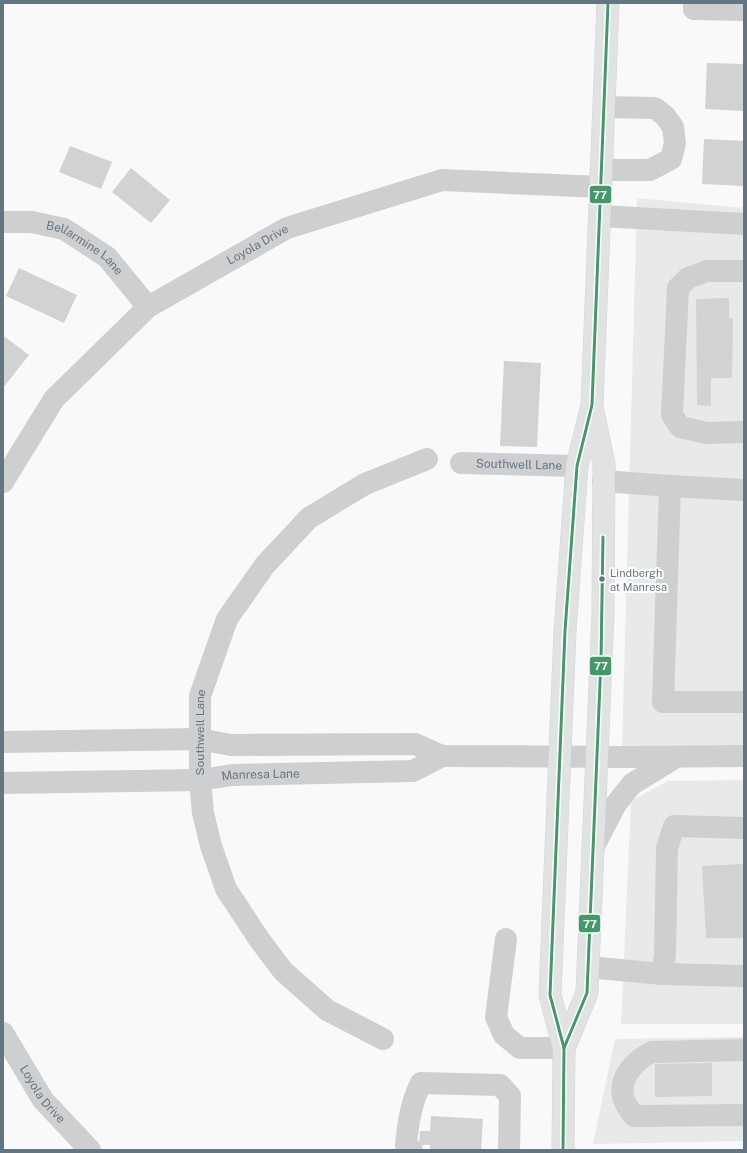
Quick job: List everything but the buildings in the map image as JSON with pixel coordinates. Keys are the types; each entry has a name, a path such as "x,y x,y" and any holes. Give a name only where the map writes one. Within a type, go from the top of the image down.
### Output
{"main road":[{"path":"563,1150 564,1048 550,994 565,631 576,466 592,405 607,3"},
{"path":"564,1048 587,993 594,846 603,614 604,464 592,405"}],"street":[{"path":"694,3 694,9 744,10"},
{"name":"Loyola Drive","path":"3,482 54,399 148,307 287,228 442,180 601,179 650,170 671,159 675,143 673,127 666,116 655,108 604,107"},
{"path":"600,216 744,224"},
{"name":"Bellarmine Lane","path":"3,222 32,222 64,229 107,257 148,307"},
{"path":"744,271 707,271 688,278 678,288 672,415 680,427 707,433 744,432"},
{"name":"Southwell Lane","path":"383,1039 328,1010 283,971 259,939 226,889 211,846 204,813 200,780 200,696 227,619 265,565 309,518 364,484 428,459"},
{"name":"Southwell Lane","path":"461,463 576,466"},
{"path":"603,481 744,490"},
{"path":"670,486 663,702 744,702"},
{"name":"Manresa Lane","path":"3,742 199,739 231,745 415,744 442,756 744,756"},
{"path":"329,744 330,773"},
{"name":"Manresa Lane","path":"3,783 200,780 232,775 413,771 442,756"},
{"path":"594,846 616,804 632,784 676,756"},
{"path":"662,974 665,955 667,848 674,826 744,828"},
{"path":"506,939 496,1017 504,1035 520,1048 564,1048"},
{"path":"588,967 662,974 744,976"},
{"name":"Loyola Drive","path":"3,1033 43,1100 90,1150"},
{"path":"744,1050 652,1052 643,1056 632,1065 623,1086 623,1097 634,1116 744,1116"},
{"path":"412,1150 406,1145 408,1124 415,1095 421,1083 500,1085 510,1096 509,1150"}],"shaded area":[{"path":"637,198 744,208 744,745 622,749"},
{"path":"744,780 744,1024 621,1024 631,801 668,781"},
{"path":"744,1037 744,1141 593,1144 615,1039"}],"transit line":[{"name":"77","path":"563,1150 564,1048 550,995 565,631 577,466 592,405 608,3"},
{"name":"77","path":"564,1048 587,993 601,660 603,537"}],"place":[{"name":"Lindbergh at Manresa","path":"602,579"}]}
